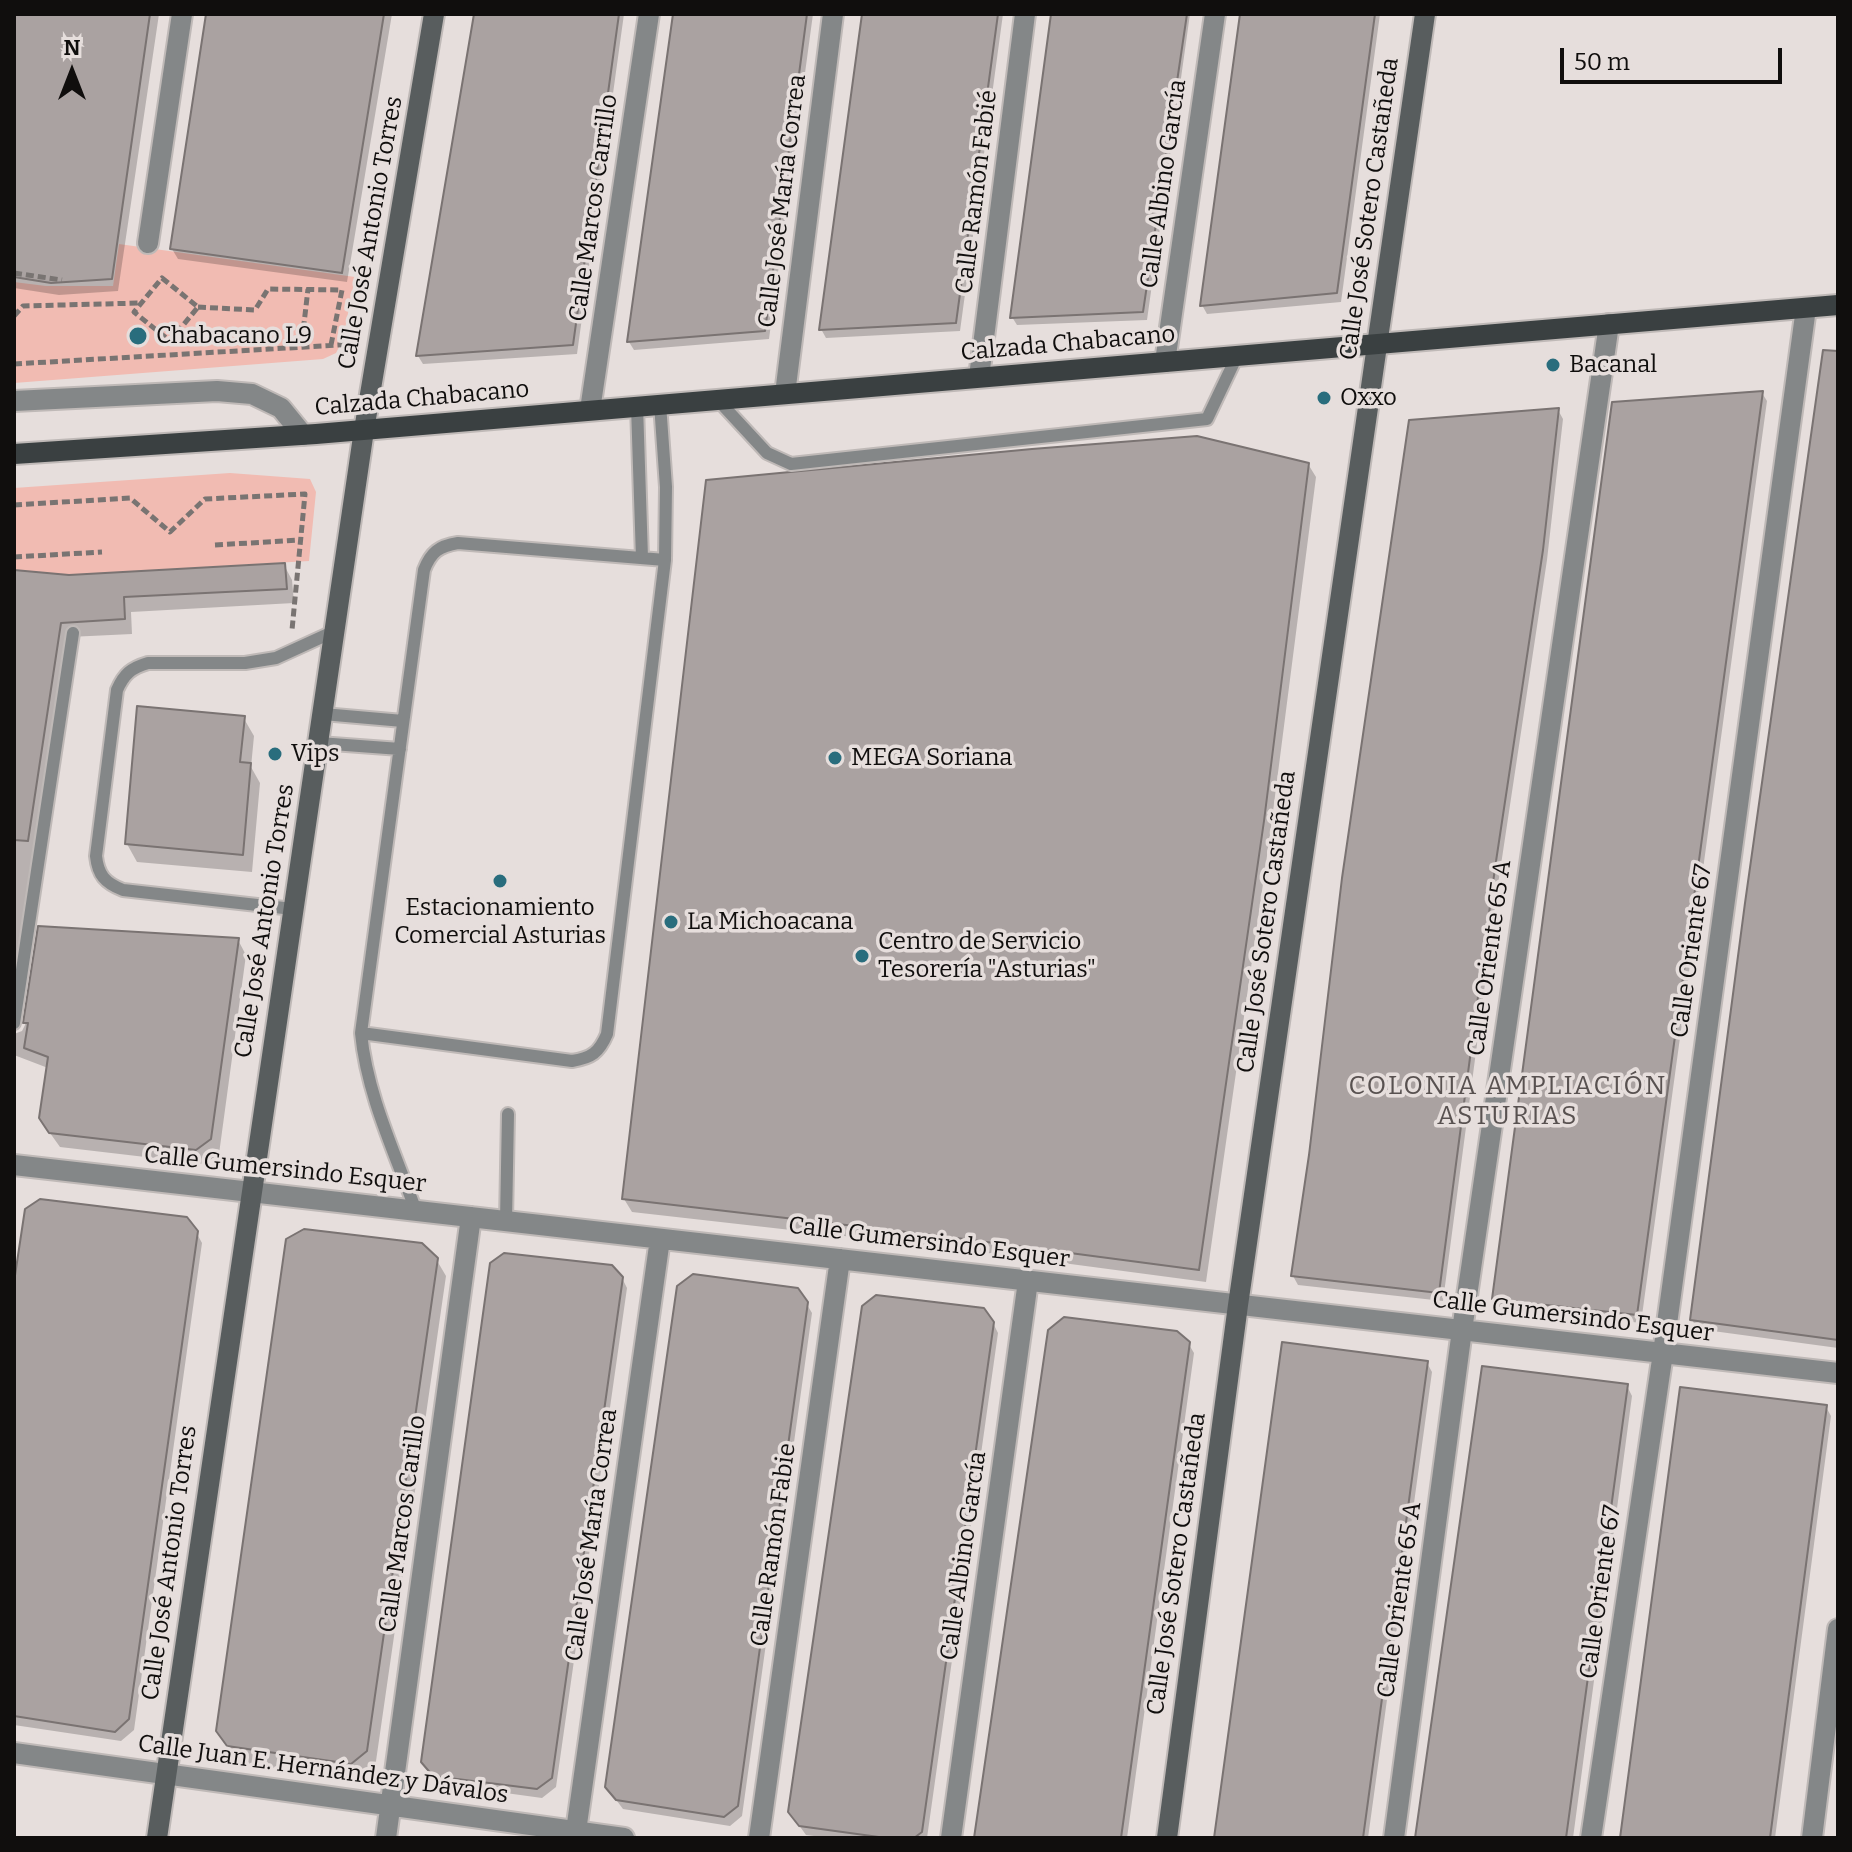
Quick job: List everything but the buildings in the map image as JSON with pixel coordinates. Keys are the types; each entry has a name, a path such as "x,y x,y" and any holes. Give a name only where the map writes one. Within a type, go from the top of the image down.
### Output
{"main road":[{"name":"Calzada Chabacano","path":"14,454 303,435 1838,305"}],"street":[{"path":"148,243 182,14"},
{"name":"Calle José Antonio Torres","path":"157,1838 364,430 434,14"},
{"name":"Calle Marcos Carrillo","path":"590,410 649,14"},
{"name":"Calle José María Correa","path":"785,394 833,14"},
{"name":"Calle Ramón Fabié","path":"979,377 1025,14"},
{"name":"Calle Albino García","path":"1165,362 1215,14"},
{"name":"Calle José Sotero Castañeda","path":"1167,1838 1238,1305 1425,14"},
{"name":"Calle Oriente 67","path":"1591,1838 1663,1353 1806,308"},
{"name":"Calle Oriente 65 A","path":"1394,1838 1462,1330 1609,324"},
{"name":"Calzada Chabacano","path":"14,401 217,391 252,394 281,408 303,435"},
{"name":"Calle Gumersindo Esquer","path":"14,1165 1838,1373"},
{"name":"Calle Marcos Carillo","path":"386,1838 471,1217"},
{"name":"Calle José María Correa","path":"575,1835 660,1239"},
{"name":"Calle Ramón Fabie","path":"759,1838 840,1259"},
{"name":"Calle Albino García","path":"951,1838 1028,1281"},
{"path":"1812,1838 1838,1629"},
{"name":"Calle Juan E. Hernández y Dávalos","path":"14,1753 575,1835 624,1838"}],"lane":[{"path":"717,399 767,453 791,464 1207,419 1237,356"},
{"path":"361,1033 572,1061 588,1059 601,1049 609,1019 665,560 666,487 660,404"},
{"path":"637,406 642,558"},
{"path":"416,1211 371,1088 363,1061 361,1033 424,570 430,555 442,545 458,543 665,560"},
{"path":"293,909 123,890 108,884 98,871 96,856 117,690 122,677 134,667 148,663 245,663 276,658 335,631"},
{"path":"14,1023 73,633"},
{"path":"323,714 403,721"},
{"path":"319,743 400,749"},
{"path":"506,1221 508,1114"}],"path":[{"path":"14,273 62,280"},
{"path":"170,341 134,312 162,278 198,307 255,310 268,289 342,290 331,345"},
{"path":"302,341 308,289"},
{"path":"14,316 23,306 142,303"},
{"path":"171,355 170,341 198,307"},
{"path":"14,364 379,342"},
{"path":"14,505 130,498 170,532 205,499 305,494 291,641"},
{"path":"215,545 301,540"},
{"path":"14,557 102,552"}],"shaded area":[{"path":"119,244 355,277 343,339 336,353 323,359 14,383 14,282 46,286 113,286"},
{"path":"230,473 310,479 316,492 309,561 69,575 14,570 14,488"}],"place":[{"name":"Chabacano L9","path":"138,336"},
{"name":"Bacanal","path":"1553,365"},
{"name":"Oxxo","path":"1324,398"},
{"name":"Vips","path":"275,754"},
{"name":"MEGA Soriana","path":"835,758"},
{"name":"Estacionamiento Comercial Asturias","path":"500,881"},
{"name":"La Michoacana","path":"671,922"},
{"name":"Centro de Servicio Tesorería \"Asturias\"","path":"862,956"}],"district":[{"name":"COLONIA AMPLIACIÓN ASTURIAS","path":"1508,1102"}]}
